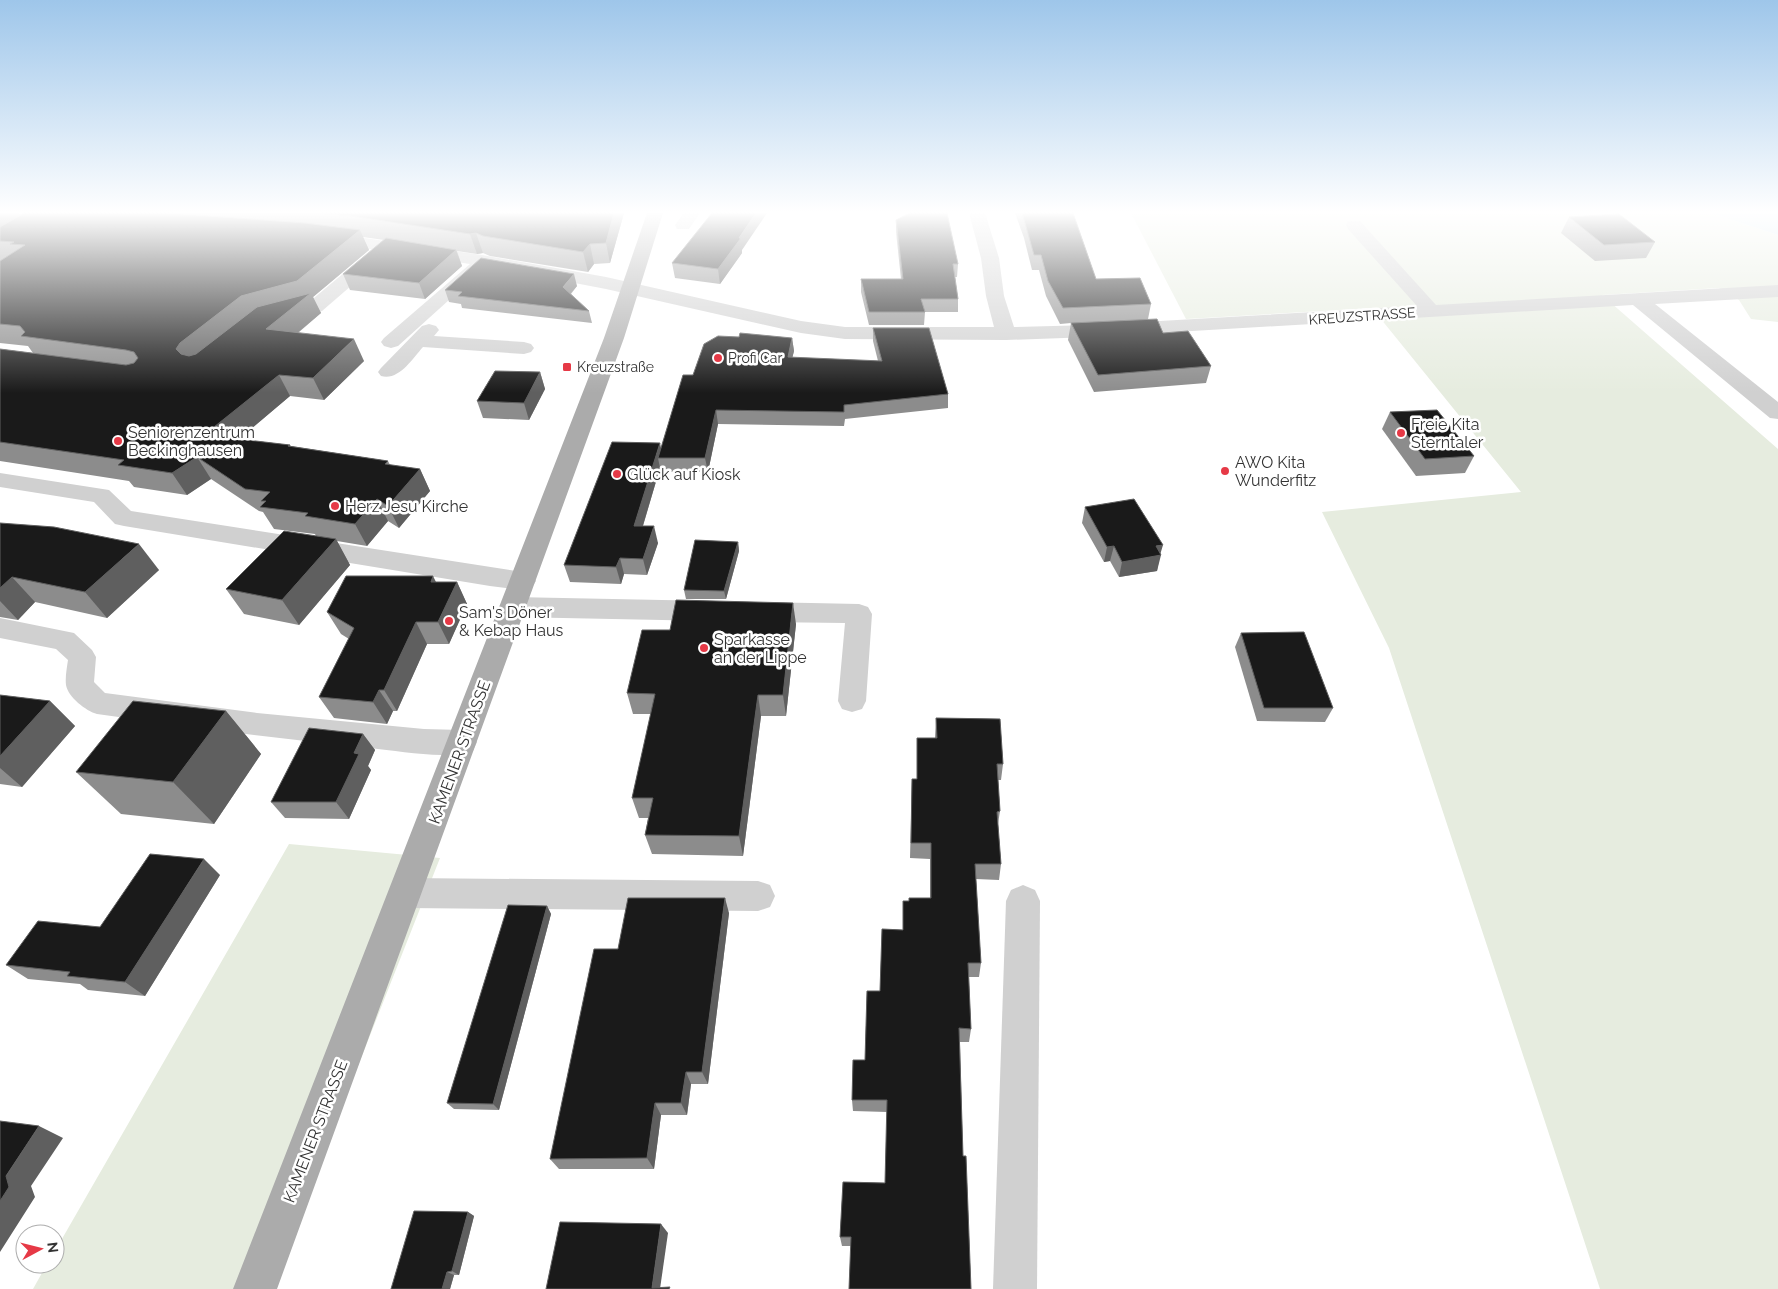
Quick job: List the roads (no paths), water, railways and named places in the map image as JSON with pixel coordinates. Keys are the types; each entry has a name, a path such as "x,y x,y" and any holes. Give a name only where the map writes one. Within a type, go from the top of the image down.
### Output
{"main road":[{"name":"KAMENER STRASSE","path":"255,1289 614,338 635,273"}],"street":[{"path":"270,320 315,307 356,273"},
{"path":"390,342 467,273"},
{"name":"KREUZSTRASSE","path":"554,273 630,287 801,327 844,332 1006,334 1207,325 1778,291"},
{"path":"992,273 995,296 1006,334"},
{"path":"1397,273 1431,311"},
{"path":"1637,299 1778,412"},
{"path":"388,372 440,319 431,306"},
{"path":"418,341 524,348"},
{"path":"0,480 101,495 124,518 490,578 518,594 859,614 852,701"},
{"path":"0,628 64,640 82,657 80,685 97,703 257,725 424,741 462,742"},
{"path":"406,893 758,896"},
{"path":"1015,1289 1023,901"}],"place":[{"name":"Profi Car","path":"718,358"},
{"name":"Kreuzstraße","path":"567,367"},
{"name":"Freie Kita Sterntaler","path":"1401,433"},
{"name":"Seniorenzentrum Beckinghausen","path":"118,441"},
{"name":"AWO Kita Wunderfitz","path":"1225,471"},
{"name":"Glück auf Kiosk","path":"617,474"},
{"name":"Herz Jesu Kirche","path":"335,506"},
{"name":"Sam's Döner & Kebap Haus","path":"449,621"},
{"name":"Sparkasse an der Lippe","path":"704,648"}]}
